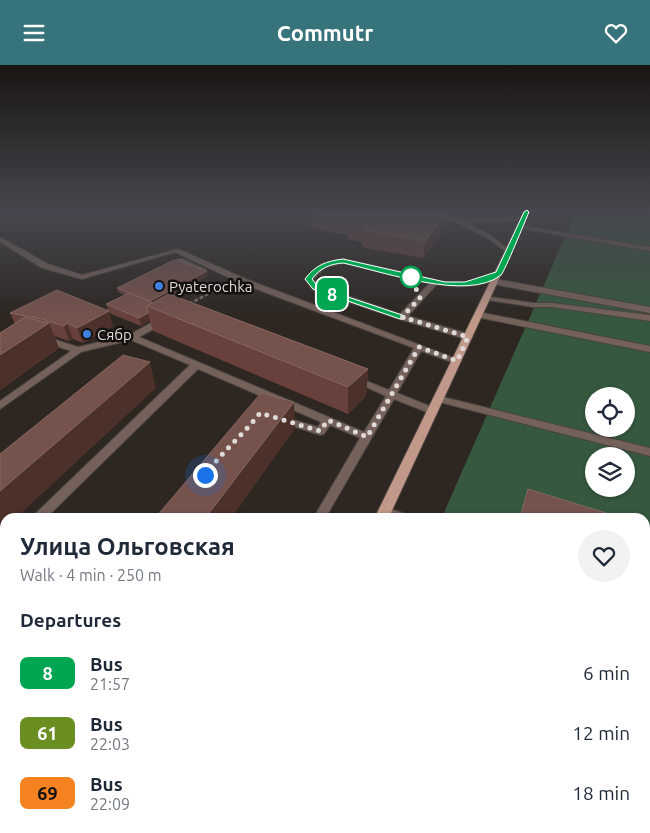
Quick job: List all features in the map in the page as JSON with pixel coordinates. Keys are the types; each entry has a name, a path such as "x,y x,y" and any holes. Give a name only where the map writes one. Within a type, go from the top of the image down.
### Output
{"main road":[{"path":"384,513 511,248"}],"street":[{"path":"497,278 650,311"}],"lane":[{"path":"15,248 46,266 82,277 176,251 243,281 457,361"},
{"path":"504,248 509,252"},
{"path":"180,261 212,274 243,281"},
{"path":"468,337 316,288 309,279 314,271 329,262 343,261 436,282 465,285 497,278"},
{"path":"402,317 436,282"},
{"path":"488,298 533,305 552,305 650,317"},
{"path":"0,406 78,350 132,337 179,310"},
{"path":"479,315 650,349"},
{"path":"33,337 50,339 78,350"},
{"path":"132,337 367,437"},
{"path":"322,513 419,347"},
{"path":"43,513 197,364"},
{"path":"342,375 433,411"},
{"path":"439,399 650,452"},
{"path":"269,416 320,431 328,420"}],"path":[{"path":"179,310 220,286 243,281"}],"green space":[{"path":"560,248 650,248 650,513 444,513"}],"building":[{"name":"Pyaterochka","path":"174,260 207,271 150,301 117,288"},
{"path":"57,290 109,311 77,328 67,323 64,326 42,319 10,313"},
{"path":"129,293 153,303 147,306 148,313 139,318 106,304"},
{"path":"169,294 368,369 348,387 147,306"},
{"path":"25,317 49,323 0,355 0,333"},
{"path":"123,355 150,362 0,491 0,454"},
{"path":"261,393 294,402 209,513 159,513"},
{"path":"528,489 606,513 521,513"}],"bus line":[{"name":"8","path":"402,317 316,288 309,279 314,271 329,262 343,261 445,284 465,285 482,281 499,273 511,248"}],"place":[{"name":"Pyaterochka","path":"159,286"},
{"name":"Сябр","path":"87,334"}],"route":[{"path":"205,475 214,462 246,431 260,413 320,431 328,420 367,437 419,347 457,361 468,337 402,317 420,298 411,277"}]}
